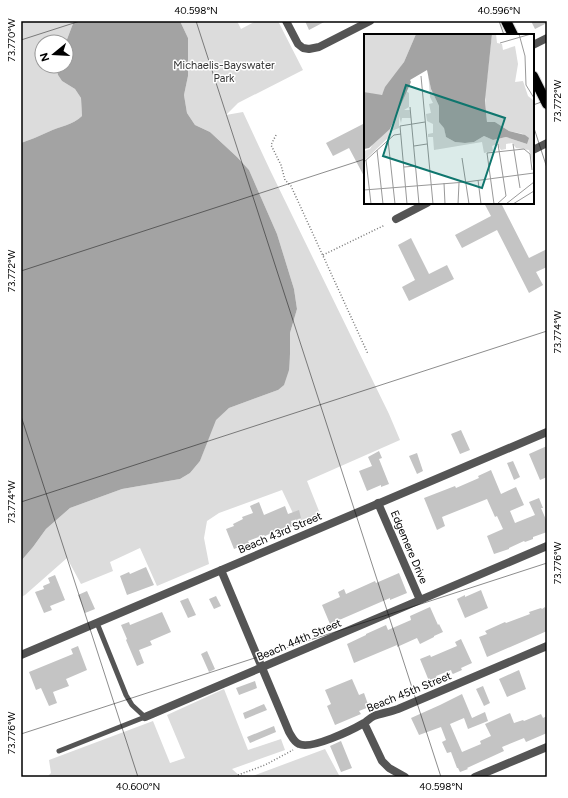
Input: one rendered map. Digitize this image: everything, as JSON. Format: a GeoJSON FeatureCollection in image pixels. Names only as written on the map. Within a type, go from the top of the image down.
{"type":"FeatureCollection","features":[{"type":"Feature","properties":{"kind":"main road"},"geometry":{"type":"LineString","coordinates":[[506,21],[512,34]]}},
{"type":"Feature","properties":{"kind":"main road"},"geometry":{"type":"LineString","coordinates":[[534,78],[547,104]]}},
{"type":"Feature","properties":{"kind":"street"},"geometry":{"type":"LineString","coordinates":[[286,21],[298,44],[309,49],[319,47],[370,21]]}},
{"type":"Feature","properties":{"kind":"street"},"geometry":{"type":"LineString","coordinates":[[534,44],[547,38]]}},
{"type":"Feature","properties":{"kind":"street"},"geometry":{"type":"LineString","coordinates":[[534,150],[547,143]]}},
{"type":"Feature","properties":{"kind":"street"},"geometry":{"type":"LineString","coordinates":[[396,219],[425,204]]}},
{"type":"Feature","properties":{"kind":"street","name":"Beach 43rd Street"},"geometry":{"type":"LineString","coordinates":[[21,655],[547,432]]}},
{"type":"Feature","properties":{"kind":"street","name":"Edgemere Drive"},"geometry":{"type":"LineString","coordinates":[[378,504],[420,600]]}},
{"type":"Feature","properties":{"kind":"street","name":"Beach 44th Street"},"geometry":{"type":"LineString","coordinates":[[145,717],[547,546]]}},
{"type":"Feature","properties":{"kind":"street"},"geometry":{"type":"LineString","coordinates":[[221,570],[289,732],[298,744]]}},
{"type":"Feature","properties":{"kind":"street","name":"Beach 45th Street"},"geometry":{"type":"LineString","coordinates":[[298,744],[317,744],[350,730],[375,716],[398,709],[547,646]]}},
{"type":"Feature","properties":{"kind":"street"},"geometry":{"type":"LineString","coordinates":[[364,723],[382,761],[405,777]]}},
{"type":"Feature","properties":{"kind":"street"},"geometry":{"type":"LineString","coordinates":[[476,777],[547,746]]}},
{"type":"Feature","properties":{"kind":"lane"},"geometry":{"type":"LineString","coordinates":[[97,623],[126,695],[132,705],[145,717]]}},
{"type":"Feature","properties":{"kind":"lane","name":"Beach 44th Street"},"geometry":{"type":"LineString","coordinates":[[59,751],[145,717]]}},
{"type":"Feature","properties":{"kind":"path"},"geometry":{"type":"LineString","coordinates":[[276,135],[271,145],[281,165],[285,180],[291,186],[368,354]]}},
{"type":"Feature","properties":{"kind":"path"},"geometry":{"type":"LineString","coordinates":[[323,255],[385,225]]}},
{"type":"Feature","properties":{"kind":"path"},"geometry":{"type":"LineString","coordinates":[[238,775],[265,765],[291,751],[298,744]]}},
{"type":"Feature","properties":{"kind":"green space"},"geometry":{"type":"Polygon","coordinates":[[[21,21],[74,21],[69,34],[34,34],[34,74],[58,74],[62,81],[75,89],[81,98],[82,116],[70,123],[21,143],[21,21]]]}},
{"type":"Feature","properties":{"kind":"green space","name":"Michaelis-Bayswater Park"},"geometry":{"type":"Polygon","coordinates":[[[180,21],[237,21],[241,29],[256,21],[278,21],[303,70],[238,103],[226,115],[243,112],[389,414],[400,440],[307,481],[321,516],[299,526],[282,490],[219,513],[207,521],[204,538],[209,564],[157,586],[140,548],[110,562],[113,571],[81,584],[67,558],[21,597],[21,561],[46,529],[70,508],[122,489],[180,479],[190,473],[200,461],[215,420],[229,408],[278,390],[290,354],[290,333],[297,309],[294,289],[277,234],[249,170],[210,132],[195,125],[187,113],[184,95],[188,76],[188,38],[180,21]]]}},
{"type":"Feature","properties":{"kind":"green space"},"geometry":{"type":"Polygon","coordinates":[[[224,689],[248,750],[281,739],[285,750],[232,769],[241,777],[47,777],[51,773],[49,760],[153,721],[170,763],[185,758],[167,715],[224,689]]]}},
{"type":"Feature","properties":{"kind":"green space"},"geometry":{"type":"Polygon","coordinates":[[[325,749],[340,777],[250,777],[325,749]]]}},
{"type":"Feature","properties":{"kind":"shaded area"},"geometry":{"type":"Polygon","coordinates":[[[74,21],[180,21],[188,38],[188,76],[184,95],[187,113],[195,125],[210,132],[249,170],[277,234],[294,289],[297,309],[290,333],[289,370],[284,385],[278,390],[229,408],[216,420],[200,461],[190,473],[180,479],[122,489],[70,508],[46,529],[21,561],[21,143],[70,123],[82,116],[81,98],[75,89],[62,81],[58,74],[74,74],[74,34],[69,34],[74,21]]]}},
{"type":"Feature","properties":{"kind":"building"},"geometry":{"type":"Polygon","coordinates":[[[305,21],[326,21],[309,30],[305,21]]]}},
{"type":"Feature","properties":{"kind":"building"},"geometry":{"type":"Polygon","coordinates":[[[531,21],[547,21],[547,23],[535,29],[531,21]]]}},
{"type":"Feature","properties":{"kind":"building"},"geometry":{"type":"Polygon","coordinates":[[[364,124],[364,176],[349,148],[333,156],[326,143],[364,124]]]}},
{"type":"Feature","properties":{"kind":"building"},"geometry":{"type":"Polygon","coordinates":[[[485,204],[502,204],[529,258],[547,249],[547,267],[536,272],[543,285],[529,293],[497,230],[462,248],[455,235],[491,216],[485,204]]]}},
{"type":"Feature","properties":{"kind":"building"},"geometry":{"type":"Polygon","coordinates":[[[411,238],[429,274],[447,265],[454,279],[409,301],[402,287],[415,280],[398,245],[411,238]]]}},
{"type":"Feature","properties":{"kind":"building"},"geometry":{"type":"Polygon","coordinates":[[[461,430],[470,450],[460,454],[451,434],[461,430]]]}},
{"type":"Feature","properties":{"kind":"building"},"geometry":{"type":"Polygon","coordinates":[[[547,446],[547,477],[540,480],[529,454],[547,446]]]}},
{"type":"Feature","properties":{"kind":"building"},"geometry":{"type":"Polygon","coordinates":[[[379,451],[382,458],[379,459],[389,484],[381,487],[381,485],[367,491],[359,471],[372,466],[368,457],[379,451]]]}},
{"type":"Feature","properties":{"kind":"building"},"geometry":{"type":"Polygon","coordinates":[[[417,453],[423,471],[417,474],[409,456],[417,453]]]}},
{"type":"Feature","properties":{"kind":"building"},"geometry":{"type":"Polygon","coordinates":[[[513,461],[520,477],[514,480],[507,463],[513,461]]]}},
{"type":"Feature","properties":{"kind":"building"},"geometry":{"type":"Polygon","coordinates":[[[491,470],[501,494],[516,487],[524,505],[510,511],[515,523],[535,515],[529,502],[539,498],[543,508],[541,508],[547,522],[547,532],[494,554],[487,536],[503,529],[497,516],[495,517],[487,499],[442,517],[445,526],[437,530],[424,498],[455,486],[456,488],[479,478],[478,476],[491,470]]]}},
{"type":"Feature","properties":{"kind":"building"},"geometry":{"type":"Polygon","coordinates":[[[259,502],[264,515],[285,506],[288,514],[299,510],[301,518],[291,521],[293,526],[277,533],[276,531],[248,541],[249,543],[234,549],[226,529],[234,526],[233,524],[243,519],[242,517],[253,513],[250,506],[259,502]]]}},
{"type":"Feature","properties":{"kind":"building"},"geometry":{"type":"Polygon","coordinates":[[[146,567],[154,585],[127,595],[120,576],[129,572],[130,574],[146,567]]]}},
{"type":"Feature","properties":{"kind":"building"},"geometry":{"type":"Polygon","coordinates":[[[399,573],[407,593],[390,600],[390,598],[330,624],[322,605],[340,597],[338,592],[344,589],[346,594],[375,581],[376,583],[399,573]]]}},
{"type":"Feature","properties":{"kind":"building"},"geometry":{"type":"Polygon","coordinates":[[[55,575],[65,600],[50,606],[52,610],[44,613],[35,592],[44,589],[43,586],[50,583],[48,578],[55,575]]]}},
{"type":"Feature","properties":{"kind":"building"},"geometry":{"type":"Polygon","coordinates":[[[481,590],[488,608],[465,618],[457,599],[481,590]]]}},
{"type":"Feature","properties":{"kind":"building"},"geometry":{"type":"Polygon","coordinates":[[[87,591],[95,609],[85,613],[78,595],[87,591]]]}},
{"type":"Feature","properties":{"kind":"building"},"geometry":{"type":"Polygon","coordinates":[[[216,596],[221,606],[214,609],[209,599],[216,596]]]}},
{"type":"Feature","properties":{"kind":"building"},"geometry":{"type":"Polygon","coordinates":[[[188,598],[196,615],[188,618],[180,601],[188,598]]]}},
{"type":"Feature","properties":{"kind":"building"},"geometry":{"type":"Polygon","coordinates":[[[430,607],[438,625],[439,624],[443,632],[420,644],[417,638],[354,663],[347,644],[386,625],[388,630],[411,620],[410,616],[430,607]]]}},
{"type":"Feature","properties":{"kind":"building"},"geometry":{"type":"Polygon","coordinates":[[[545,607],[547,611],[547,631],[487,657],[479,637],[487,634],[485,631],[505,622],[506,623],[530,614],[529,612],[545,607]]]}},
{"type":"Feature","properties":{"kind":"building"},"geometry":{"type":"Polygon","coordinates":[[[162,612],[171,632],[150,641],[152,645],[139,650],[144,663],[137,666],[121,625],[129,622],[130,625],[162,612]]]}},
{"type":"Feature","properties":{"kind":"building"},"geometry":{"type":"Polygon","coordinates":[[[461,639],[472,663],[453,674],[451,670],[436,676],[437,678],[429,681],[420,659],[430,655],[431,657],[457,646],[455,642],[461,639]]]}},
{"type":"Feature","properties":{"kind":"building"},"geometry":{"type":"Polygon","coordinates":[[[78,646],[87,670],[66,679],[69,686],[53,692],[57,703],[49,706],[41,688],[36,690],[29,672],[73,654],[71,649],[78,646]]]}},
{"type":"Feature","properties":{"kind":"building"},"geometry":{"type":"Polygon","coordinates":[[[207,651],[215,669],[209,672],[201,654],[207,651]]]}},
{"type":"Feature","properties":{"kind":"building"},"geometry":{"type":"Polygon","coordinates":[[[519,670],[526,689],[507,697],[499,679],[519,670]]]}},
{"type":"Feature","properties":{"kind":"building"},"geometry":{"type":"Polygon","coordinates":[[[352,679],[359,695],[364,693],[369,707],[359,711],[361,714],[335,725],[327,706],[331,704],[325,690],[352,679]]]}},
{"type":"Feature","properties":{"kind":"building"},"geometry":{"type":"Polygon","coordinates":[[[255,681],[257,688],[239,695],[236,688],[255,681]]]}},
{"type":"Feature","properties":{"kind":"building"},"geometry":{"type":"Polygon","coordinates":[[[483,686],[490,703],[484,706],[476,689],[483,686]]]}},
{"type":"Feature","properties":{"kind":"building"},"geometry":{"type":"Polygon","coordinates":[[[462,694],[472,718],[485,712],[488,721],[468,729],[464,718],[450,724],[462,752],[481,744],[480,741],[491,736],[485,724],[510,713],[514,723],[524,721],[541,714],[543,718],[547,716],[547,733],[526,742],[524,738],[502,747],[504,751],[460,772],[451,752],[447,753],[442,742],[446,740],[441,727],[419,735],[411,718],[462,694]]]}},
{"type":"Feature","properties":{"kind":"building"},"geometry":{"type":"Polygon","coordinates":[[[264,704],[267,710],[245,719],[243,713],[264,704]]]}},
{"type":"Feature","properties":{"kind":"building"},"geometry":{"type":"Polygon","coordinates":[[[274,726],[276,732],[250,743],[247,737],[274,726]]]}},
{"type":"Feature","properties":{"kind":"building"},"geometry":{"type":"Polygon","coordinates":[[[341,741],[352,768],[341,772],[330,746],[341,741]]]}}]}
